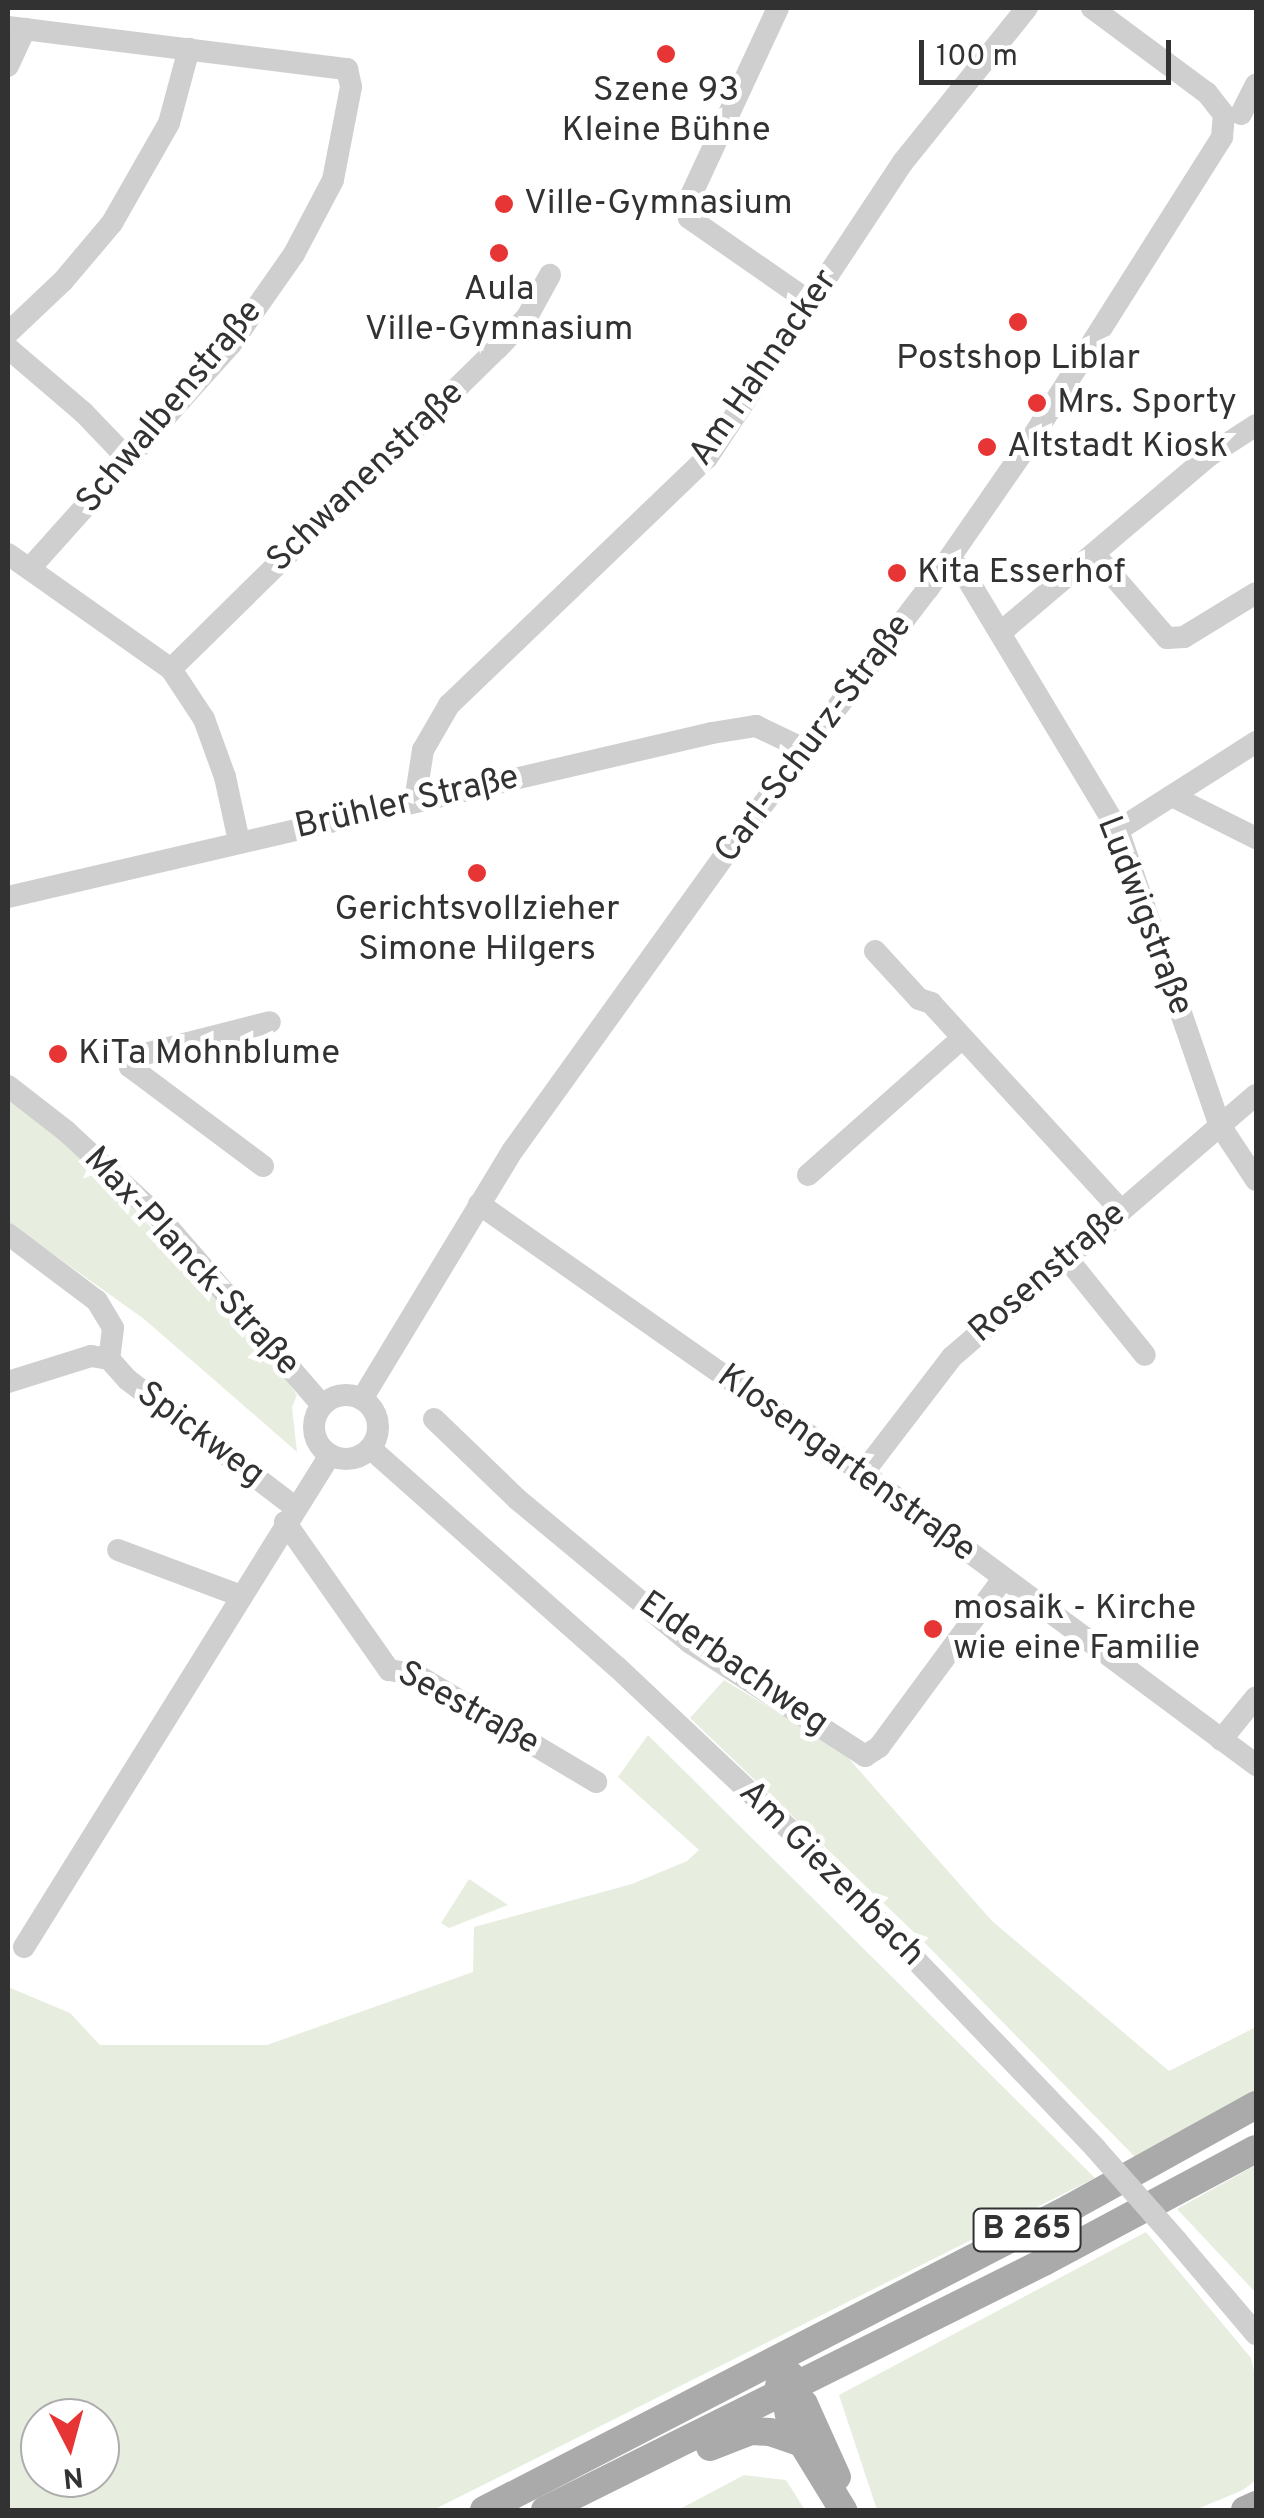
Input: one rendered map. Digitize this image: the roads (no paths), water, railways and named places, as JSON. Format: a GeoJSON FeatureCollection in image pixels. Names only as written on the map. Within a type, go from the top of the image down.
{"type":"FeatureCollection","features":[{"type":"Feature","properties":{"kind":"main road"},"geometry":{"type":"LineString","coordinates":[[787,2388],[791,2372],[801,2364],[1076,2225],[1225,2134],[1256,2105]]}},
{"type":"Feature","properties":{"kind":"main road","name":"B 265"},"geometry":{"type":"LineString","coordinates":[[484,2510],[1086,2200],[1256,2105]]}},
{"type":"Feature","properties":{"kind":"main road","name":"B 265"},"geometry":{"type":"LineString","coordinates":[[545,2510],[1092,2238],[1256,2149]]}},
{"type":"Feature","properties":{"kind":"main road","name":"B 265"},"geometry":{"type":"LineString","coordinates":[[809,2439],[825,2390],[855,2355]]}},
{"type":"Feature","properties":{"kind":"main road"},"geometry":{"type":"LineString","coordinates":[[620,2438],[672,2424],[761,2382],[787,2388],[804,2404],[809,2439],[846,2510]]}},
{"type":"Feature","properties":{"kind":"main road"},"geometry":{"type":"LineString","coordinates":[[583,2510],[740,2433],[770,2432],[809,2439]]}},
{"type":"Feature","properties":{"kind":"main road"},"geometry":{"type":"LineString","coordinates":[[1245,2510],[1256,2505]]}},
{"type":"Feature","properties":{"kind":"street"},"geometry":{"type":"LineString","coordinates":[[778,8],[686,206],[689,218],[810,302]]}},
{"type":"Feature","properties":{"kind":"street","name":"Am Hahnacker"},"geometry":{"type":"LineString","coordinates":[[415,801],[423,750],[449,706],[706,458],[903,162],[1027,8]]}},
{"type":"Feature","properties":{"kind":"street"},"geometry":{"type":"LineString","coordinates":[[1092,8],[1240,117]]}},
{"type":"Feature","properties":{"kind":"street"},"geometry":{"type":"LineString","coordinates":[[8,66],[16,28],[189,49],[168,122],[112,223],[63,281],[8,333]]}},
{"type":"Feature","properties":{"kind":"street","name":"Schwalbenstraße"},"geometry":{"type":"LineString","coordinates":[[29,569],[231,344],[323,204],[342,154],[350,87],[347,69],[189,49]]}},
{"type":"Feature","properties":{"kind":"street","name":"Carl-Schurz-Straße"},"geometry":{"type":"LineString","coordinates":[[362,1400],[524,1135],[804,749],[950,559],[1222,138],[1240,117],[1256,85]]}},
{"type":"Feature","properties":{"kind":"street","name":"Schwanenstraße"},"geometry":{"type":"LineString","coordinates":[[171,670],[527,318],[550,275]]}},
{"type":"Feature","properties":{"kind":"street"},"geometry":{"type":"LineString","coordinates":[[8,348],[82,412],[129,460]]}},
{"type":"Feature","properties":{"kind":"street"},"geometry":{"type":"LineString","coordinates":[[1000,633],[1210,455],[1256,424]]}},
{"type":"Feature","properties":{"kind":"street"},"geometry":{"type":"LineString","coordinates":[[8,554],[171,670],[204,720],[225,777],[239,841]]}},
{"type":"Feature","properties":{"kind":"street"},"geometry":{"type":"LineString","coordinates":[[1095,556],[1167,638],[1184,637],[1256,593]]}},
{"type":"Feature","properties":{"kind":"street","name":"Ludwigstraße"},"geometry":{"type":"LineString","coordinates":[[950,559],[965,575],[1118,830],[1219,1124],[1256,1180]]}},
{"type":"Feature","properties":{"kind":"street","name":"Brühler Straße"},"geometry":{"type":"LineString","coordinates":[[8,897],[239,841],[756,726],[804,749]]}},
{"type":"Feature","properties":{"kind":"street"},"geometry":{"type":"LineString","coordinates":[[1118,830],[1256,742]]}},
{"type":"Feature","properties":{"kind":"street"},"geometry":{"type":"LineString","coordinates":[[1172,796],[1256,838]]}},
{"type":"Feature","properties":{"kind":"street"},"geometry":{"type":"LineString","coordinates":[[876,952],[1121,1210]]}},
{"type":"Feature","properties":{"kind":"street"},"geometry":{"type":"LineString","coordinates":[[263,1166],[130,1067],[136,1056],[270,1022]]}},
{"type":"Feature","properties":{"kind":"street"},"geometry":{"type":"LineString","coordinates":[[808,1175],[961,1039]]}},
{"type":"Feature","properties":{"kind":"street","name":"Max-Planck-Straße"},"geometry":{"type":"LineString","coordinates":[[8,1086],[66,1130],[160,1218],[322,1405]]}},
{"type":"Feature","properties":{"kind":"street","name":"Rosenstraße"},"geometry":{"type":"LineString","coordinates":[[862,1474],[952,1357],[1065,1256],[1256,1096]]}},
{"type":"Feature","properties":{"kind":"street","name":"Klosengartenstraße"},"geometry":{"type":"LineString","coordinates":[[479,1204],[862,1474],[1256,1765]]}},
{"type":"Feature","properties":{"kind":"street","name":"Spickweg"},"geometry":{"type":"LineString","coordinates":[[8,1234],[97,1300],[113,1328],[109,1359]]}},
{"type":"Feature","properties":{"kind":"street"},"geometry":{"type":"LineString","coordinates":[[1065,1256],[1146,1355]]}},
{"type":"Feature","properties":{"kind":"street","name":"Spickweg"},"geometry":{"type":"LineString","coordinates":[[8,1382],[90,1356],[109,1359],[128,1380],[290,1514]]}},
{"type":"Feature","properties":{"kind":"street"},"geometry":{"type":"LineString","coordinates":[[341,1396],[362,1400],[377,1422],[370,1448],[354,1458],[330,1455],[315,1436],[316,1414],[322,1405],[341,1396]]}},
{"type":"Feature","properties":{"kind":"street","name":"Elderbachweg"},"geometry":{"type":"LineString","coordinates":[[434,1419],[518,1499],[690,1642],[866,1756],[890,1732],[1003,1578]]}},
{"type":"Feature","properties":{"kind":"street","name":"Am Giezenbach"},"geometry":{"type":"LineString","coordinates":[[370,1448],[616,1667],[803,1842],[1096,2149],[1256,2334]]}},
{"type":"Feature","properties":{"kind":"street"},"geometry":{"type":"LineString","coordinates":[[24,1947],[330,1455]]}},
{"type":"Feature","properties":{"kind":"street","name":"Seestraße"},"geometry":{"type":"LineString","coordinates":[[290,1514],[389,1670],[415,1674],[596,1782]]}},
{"type":"Feature","properties":{"kind":"street"},"geometry":{"type":"LineString","coordinates":[[118,1550],[241,1596]]}},
{"type":"Feature","properties":{"kind":"street"},"geometry":{"type":"LineString","coordinates":[[1220,1740],[1256,1697]]}},
{"type":"Feature","properties":{"kind":"place","name":"Szene 93 Kleine Bühne"},"geometry":{"type":"Point","coordinates":[666,54]}},
{"type":"Feature","properties":{"kind":"place","name":"Ville-Gymnasium"},"geometry":{"type":"Point","coordinates":[504,204]}},
{"type":"Feature","properties":{"kind":"place","name":"Aula Ville-Gymnasium"},"geometry":{"type":"Point","coordinates":[499,253]}},
{"type":"Feature","properties":{"kind":"place","name":"Postshop Liblar"},"geometry":{"type":"Point","coordinates":[1018,322]}},
{"type":"Feature","properties":{"kind":"place","name":"Mrs. Sporty"},"geometry":{"type":"Point","coordinates":[1037,403]}},
{"type":"Feature","properties":{"kind":"place","name":"Altstadt Kiosk"},"geometry":{"type":"Point","coordinates":[987,447]}},
{"type":"Feature","properties":{"kind":"place","name":"Kita Esserhof"},"geometry":{"type":"Point","coordinates":[897,573]}},
{"type":"Feature","properties":{"kind":"place","name":"Gerichtsvollzieher Simone Hilgers"},"geometry":{"type":"Point","coordinates":[477,873]}},
{"type":"Feature","properties":{"kind":"place","name":"KiTa Mohnblume"},"geometry":{"type":"Point","coordinates":[58,1054]}},
{"type":"Feature","properties":{"kind":"place","name":"mosaik - Kirche wie eine Familie"},"geometry":{"type":"Point","coordinates":[933,1629]}}]}
